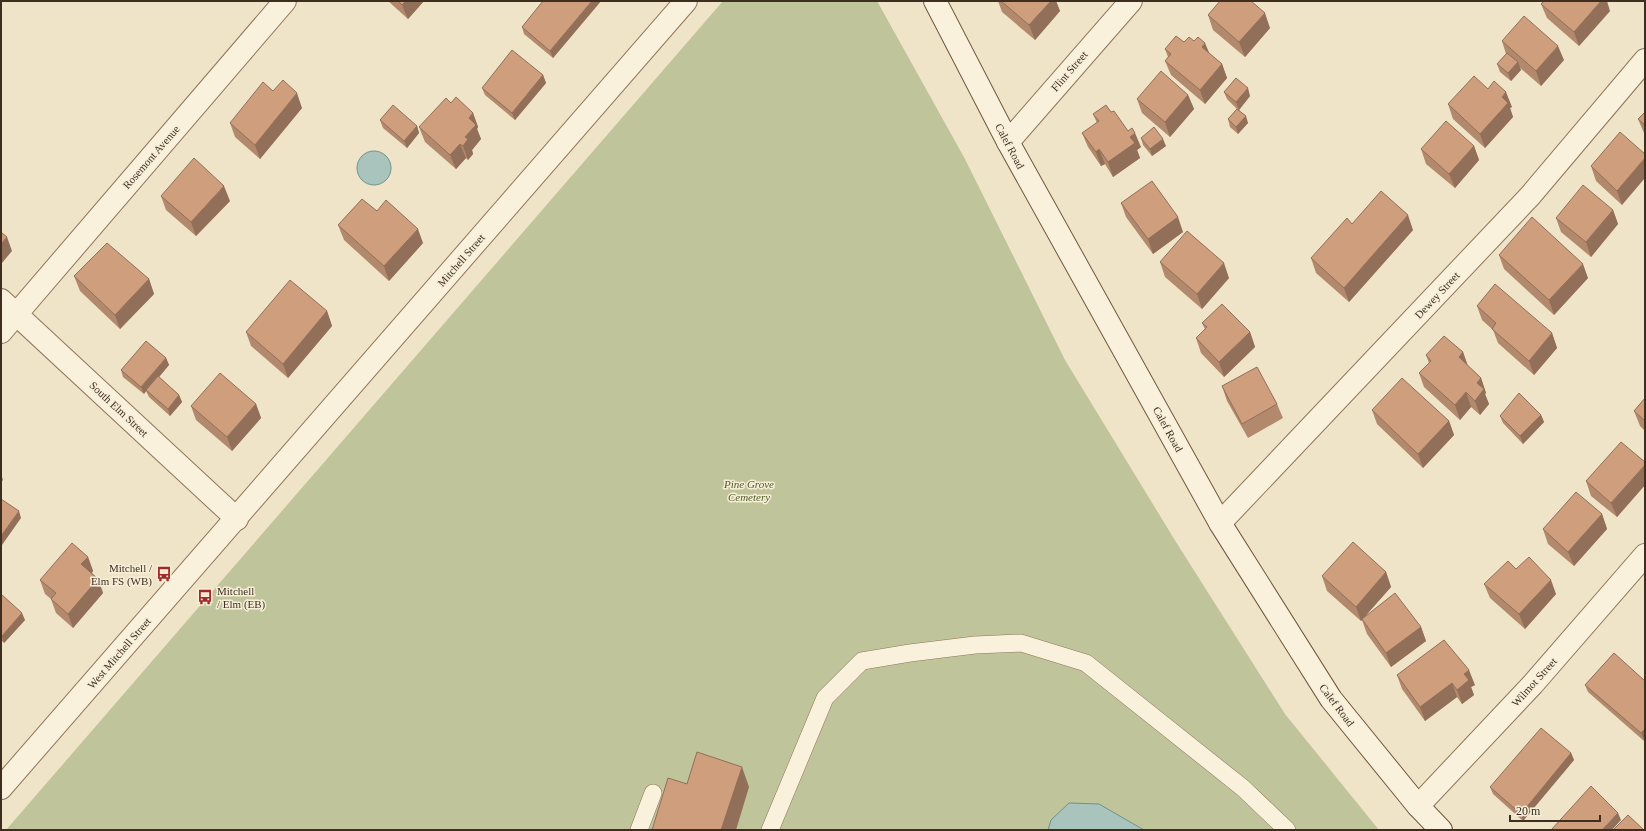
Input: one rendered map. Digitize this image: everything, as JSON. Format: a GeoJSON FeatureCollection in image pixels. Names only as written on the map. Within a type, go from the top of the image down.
{"type":"FeatureCollection","features":[{"type":"Feature","properties":{"kind":"street","name":"Rosemont Avenue"},"geometry":{"type":"LineString","coordinates":[[1,332],[9,307],[285,1]]}},
{"type":"Feature","properties":{"kind":"street","name":"Mitchell Street"},"geometry":{"type":"LineString","coordinates":[[237,519],[686,1]]}},
{"type":"Feature","properties":{"kind":"street","name":"Calef Road"},"geometry":{"type":"LineString","coordinates":[[935,1],[1008,142],[1220,523],[1331,699],[1418,806],[1441,830]]}},
{"type":"Feature","properties":{"kind":"street","name":"Flint Street"},"geometry":{"type":"LineString","coordinates":[[1008,142],[1130,1]]}},
{"type":"Feature","properties":{"kind":"street","name":"Dewey Street"},"geometry":{"type":"LineString","coordinates":[[1220,523],[1530,196],[1645,60]]}},
{"type":"Feature","properties":{"kind":"street","name":"South Elm Street"},"geometry":{"type":"LineString","coordinates":[[9,307],[237,519]]}},
{"type":"Feature","properties":{"kind":"street","name":"West Mitchell Street"},"geometry":{"type":"LineString","coordinates":[[1,788],[237,519]]}},
{"type":"Feature","properties":{"kind":"street","name":"Wilmot Street"},"geometry":{"type":"LineString","coordinates":[[1418,806],[1533,684],[1645,555]]}},
{"type":"Feature","properties":{"kind":"lane"},"geometry":{"type":"LineString","coordinates":[[770,830],[825,698],[862,661],[975,645],[1020,643],[1086,663],[1243,788],[1287,830]]}},
{"type":"Feature","properties":{"kind":"lane"},"geometry":{"type":"LineString","coordinates":[[639,830],[653,793]]}},
{"type":"Feature","properties":{"kind":"green space","name":"Pine Grove Cemetery"},"geometry":{"type":"Polygon","coordinates":[[[723,1],[877,1],[965,159],[1065,360],[1176,542],[1285,714],[1379,830],[6,830],[723,1]]]}},
{"type":"Feature","properties":{"kind":"water"},"geometry":{"type":"Polygon","coordinates":[[[377,151],[386,156],[390,161],[390,175],[386,180],[381,184],[371,185],[367,184],[358,175],[357,165],[358,161],[367,152],[377,151]]]}},
{"type":"Feature","properties":{"kind":"water"},"geometry":{"type":"Polygon","coordinates":[[[1069,803],[1099,804],[1144,830],[1048,830],[1051,820],[1069,803]]]}},
{"type":"Feature","properties":{"kind":"building"},"geometry":{"type":"Polygon","coordinates":[[[398,1],[406,1],[402,5],[398,1]]]}},
{"type":"Feature","properties":{"kind":"building"},"geometry":{"type":"Polygon","coordinates":[[[543,1],[592,1],[550,51],[522,27],[543,1]]]}},
{"type":"Feature","properties":{"kind":"building"},"geometry":{"type":"Polygon","coordinates":[[[1001,1],[1051,1],[1029,25],[1001,1]]]}},
{"type":"Feature","properties":{"kind":"building"},"geometry":{"type":"Polygon","coordinates":[[[1220,1],[1251,1],[1265,13],[1239,42],[1208,15],[1220,1]]]}},
{"type":"Feature","properties":{"kind":"building"},"geometry":{"type":"Polygon","coordinates":[[[1544,1],[1601,1],[1574,32],[1541,4],[1544,1]]]}},
{"type":"Feature","properties":{"kind":"building"},"geometry":{"type":"Polygon","coordinates":[[[1524,16],[1558,46],[1536,71],[1502,41],[1524,16]]]}},
{"type":"Feature","properties":{"kind":"building"},"geometry":{"type":"Polygon","coordinates":[[[1176,36],[1184,42],[1189,37],[1194,41],[1198,37],[1205,43],[1202,47],[1222,64],[1200,90],[1165,61],[1171,54],[1165,49],[1176,36]]]}},
{"type":"Feature","properties":{"kind":"building"},"geometry":{"type":"Polygon","coordinates":[[[512,50],[543,75],[512,113],[482,88],[512,50]]]}},
{"type":"Feature","properties":{"kind":"building"},"geometry":{"type":"Polygon","coordinates":[[[1507,53],[1518,62],[1508,73],[1497,64],[1507,53]]]}},
{"type":"Feature","properties":{"kind":"building"},"geometry":{"type":"Polygon","coordinates":[[[1161,71],[1188,95],[1165,122],[1137,99],[1161,71]]]}},
{"type":"Feature","properties":{"kind":"building"},"geometry":{"type":"Polygon","coordinates":[[[1474,76],[1488,89],[1494,81],[1506,92],[1502,97],[1508,103],[1480,134],[1448,104],[1474,76]]]}},
{"type":"Feature","properties":{"kind":"building"},"geometry":{"type":"Polygon","coordinates":[[[1236,78],[1248,88],[1236,102],[1224,92],[1236,78]]]}},
{"type":"Feature","properties":{"kind":"building"},"geometry":{"type":"Polygon","coordinates":[[[283,80],[297,93],[255,145],[230,123],[263,82],[273,91],[283,80]]]}},
{"type":"Feature","properties":{"kind":"building"},"geometry":{"type":"Polygon","coordinates":[[[456,97],[473,113],[469,118],[476,125],[465,137],[468,139],[463,146],[460,144],[450,155],[419,127],[446,98],[451,103],[456,97]]]}},
{"type":"Feature","properties":{"kind":"building"},"geometry":{"type":"Polygon","coordinates":[[[393,105],[417,126],[404,141],[380,120],[393,105]]]}},
{"type":"Feature","properties":{"kind":"building"},"geometry":{"type":"Polygon","coordinates":[[[1106,105],[1111,112],[1114,111],[1128,131],[1132,128],[1135,133],[1130,137],[1135,143],[1108,162],[1099,149],[1096,152],[1082,133],[1099,121],[1093,114],[1106,105]]]}},
{"type":"Feature","properties":{"kind":"building"},"geometry":{"type":"Polygon","coordinates":[[[1237,109],[1246,116],[1236,127],[1228,119],[1237,109]]]}},
{"type":"Feature","properties":{"kind":"building"},"geometry":{"type":"Polygon","coordinates":[[[1645,112],[1645,125],[1638,119],[1645,112]]]}},
{"type":"Feature","properties":{"kind":"building"},"geometry":{"type":"Polygon","coordinates":[[[1446,121],[1474,146],[1449,174],[1421,149],[1446,121]]]}},
{"type":"Feature","properties":{"kind":"building"},"geometry":{"type":"Polygon","coordinates":[[[1154,127],[1163,139],[1150,149],[1141,138],[1154,127]]]}},
{"type":"Feature","properties":{"kind":"building"},"geometry":{"type":"Polygon","coordinates":[[[1620,132],[1645,154],[1645,158],[1617,191],[1591,166],[1620,132]]]}},
{"type":"Feature","properties":{"kind":"building"},"geometry":{"type":"Polygon","coordinates":[[[194,158],[224,186],[191,222],[161,196],[194,158]]]}},
{"type":"Feature","properties":{"kind":"building"},"geometry":{"type":"Polygon","coordinates":[[[1152,181],[1178,217],[1148,239],[1121,203],[1152,181]]]}},
{"type":"Feature","properties":{"kind":"building"},"geometry":{"type":"Polygon","coordinates":[[[1583,185],[1613,210],[1586,242],[1556,218],[1583,185]]]}},
{"type":"Feature","properties":{"kind":"building"},"geometry":{"type":"Polygon","coordinates":[[[1381,191],[1408,215],[1344,288],[1311,258],[1347,218],[1352,224],[1381,191]]]}},
{"type":"Feature","properties":{"kind":"building"},"geometry":{"type":"Polygon","coordinates":[[[362,199],[377,211],[386,200],[418,229],[384,266],[338,225],[362,199]]]}},
{"type":"Feature","properties":{"kind":"building"},"geometry":{"type":"Polygon","coordinates":[[[1532,217],[1583,264],[1549,300],[1499,255],[1532,217]]]}},
{"type":"Feature","properties":{"kind":"building"},"geometry":{"type":"Polygon","coordinates":[[[1187,231],[1224,263],[1197,294],[1160,262],[1187,231]]]}},
{"type":"Feature","properties":{"kind":"building"},"geometry":{"type":"Polygon","coordinates":[[[1,232],[7,237],[1,244],[1,232]]]}},
{"type":"Feature","properties":{"kind":"building"},"geometry":{"type":"Polygon","coordinates":[[[107,243],[149,279],[115,315],[74,276],[107,243]]]}},
{"type":"Feature","properties":{"kind":"building"},"geometry":{"type":"Polygon","coordinates":[[[290,280],[327,311],[283,364],[246,332],[290,280]]]}},
{"type":"Feature","properties":{"kind":"building"},"geometry":{"type":"Polygon","coordinates":[[[1495,284],[1552,333],[1529,361],[1492,329],[1496,323],[1477,306],[1495,284]]]}},
{"type":"Feature","properties":{"kind":"building"},"geometry":{"type":"Polygon","coordinates":[[[1222,304],[1250,332],[1219,362],[1196,338],[1207,327],[1202,323],[1222,304]]]}},
{"type":"Feature","properties":{"kind":"building"},"geometry":{"type":"Polygon","coordinates":[[[1444,336],[1463,352],[1459,357],[1481,378],[1477,383],[1484,389],[1475,401],[1466,392],[1455,405],[1419,373],[1431,361],[1426,355],[1444,336]]]}},
{"type":"Feature","properties":{"kind":"building"},"geometry":{"type":"Polygon","coordinates":[[[146,341],[166,358],[141,387],[121,370],[146,341]]]}},
{"type":"Feature","properties":{"kind":"building"},"geometry":{"type":"Polygon","coordinates":[[[1257,367],[1277,404],[1242,424],[1222,386],[1257,367]]]}},
{"type":"Feature","properties":{"kind":"building"},"geometry":{"type":"Polygon","coordinates":[[[220,373],[256,404],[227,437],[191,406],[220,373]]]}},
{"type":"Feature","properties":{"kind":"building"},"geometry":{"type":"Polygon","coordinates":[[[158,376],[179,395],[168,409],[146,390],[158,376]]]}},
{"type":"Feature","properties":{"kind":"building"},"geometry":{"type":"Polygon","coordinates":[[[1402,378],[1449,421],[1418,454],[1372,410],[1402,378]]]}},
{"type":"Feature","properties":{"kind":"building"},"geometry":{"type":"Polygon","coordinates":[[[1519,393],[1541,415],[1520,436],[1500,416],[1519,393]]]}},
{"type":"Feature","properties":{"kind":"building"},"geometry":{"type":"Polygon","coordinates":[[[1645,398],[1645,421],[1634,411],[1645,398]]]}},
{"type":"Feature","properties":{"kind":"building"},"geometry":{"type":"Polygon","coordinates":[[[1621,442],[1645,462],[1645,465],[1611,503],[1586,481],[1621,442]]]}},
{"type":"Feature","properties":{"kind":"building"},"geometry":{"type":"Polygon","coordinates":[[[1576,492],[1602,514],[1568,552],[1543,529],[1576,492]]]}},
{"type":"Feature","properties":{"kind":"building"},"geometry":{"type":"Polygon","coordinates":[[[1,499],[19,511],[1,536],[1,499]]]}},
{"type":"Feature","properties":{"kind":"building"},"geometry":{"type":"Polygon","coordinates":[[[1353,542],[1386,572],[1356,607],[1322,576],[1353,542]]]}},
{"type":"Feature","properties":{"kind":"building"},"geometry":{"type":"Polygon","coordinates":[[[72,543],[88,557],[81,564],[98,579],[68,614],[51,599],[56,593],[40,580],[72,543]]]}},
{"type":"Feature","properties":{"kind":"building"},"geometry":{"type":"Polygon","coordinates":[[[1529,557],[1551,580],[1519,614],[1484,584],[1508,561],[1516,569],[1529,557]]]}},
{"type":"Feature","properties":{"kind":"building"},"geometry":{"type":"Polygon","coordinates":[[[1395,593],[1421,627],[1386,653],[1362,619],[1395,593]]]}},
{"type":"Feature","properties":{"kind":"building"},"geometry":{"type":"Polygon","coordinates":[[[1,594],[22,613],[2,636],[1,635],[1,594]]]}},
{"type":"Feature","properties":{"kind":"building"},"geometry":{"type":"Polygon","coordinates":[[[1444,640],[1469,670],[1464,674],[1469,680],[1457,690],[1452,683],[1420,707],[1397,675],[1444,640]]]}},
{"type":"Feature","properties":{"kind":"building"},"geometry":{"type":"Polygon","coordinates":[[[1614,653],[1645,681],[1645,729],[1641,733],[1585,685],[1614,653]]]}},
{"type":"Feature","properties":{"kind":"building"},"geometry":{"type":"Polygon","coordinates":[[[1541,728],[1571,753],[1521,814],[1490,787],[1541,728]]]}},
{"type":"Feature","properties":{"kind":"building"},"geometry":{"type":"Polygon","coordinates":[[[697,752],[742,767],[721,830],[652,830],[668,778],[687,784],[697,752]]]}},
{"type":"Feature","properties":{"kind":"building"},"geometry":{"type":"Polygon","coordinates":[[[1591,786],[1618,813],[1602,830],[1551,830],[1591,786]]]}},
{"type":"Feature","properties":{"kind":"building"},"geometry":{"type":"Polygon","coordinates":[[[1628,815],[1644,830],[1613,830],[1628,815]]]}},
{"type":"Feature","properties":{"kind":"place","name":"Mitchell / Elm FS (WB)"},"geometry":{"type":"Point","coordinates":[164,574]}},
{"type":"Feature","properties":{"kind":"place","name":"Mitchell / Elm (EB)"},"geometry":{"type":"Point","coordinates":[205,597]}}]}
